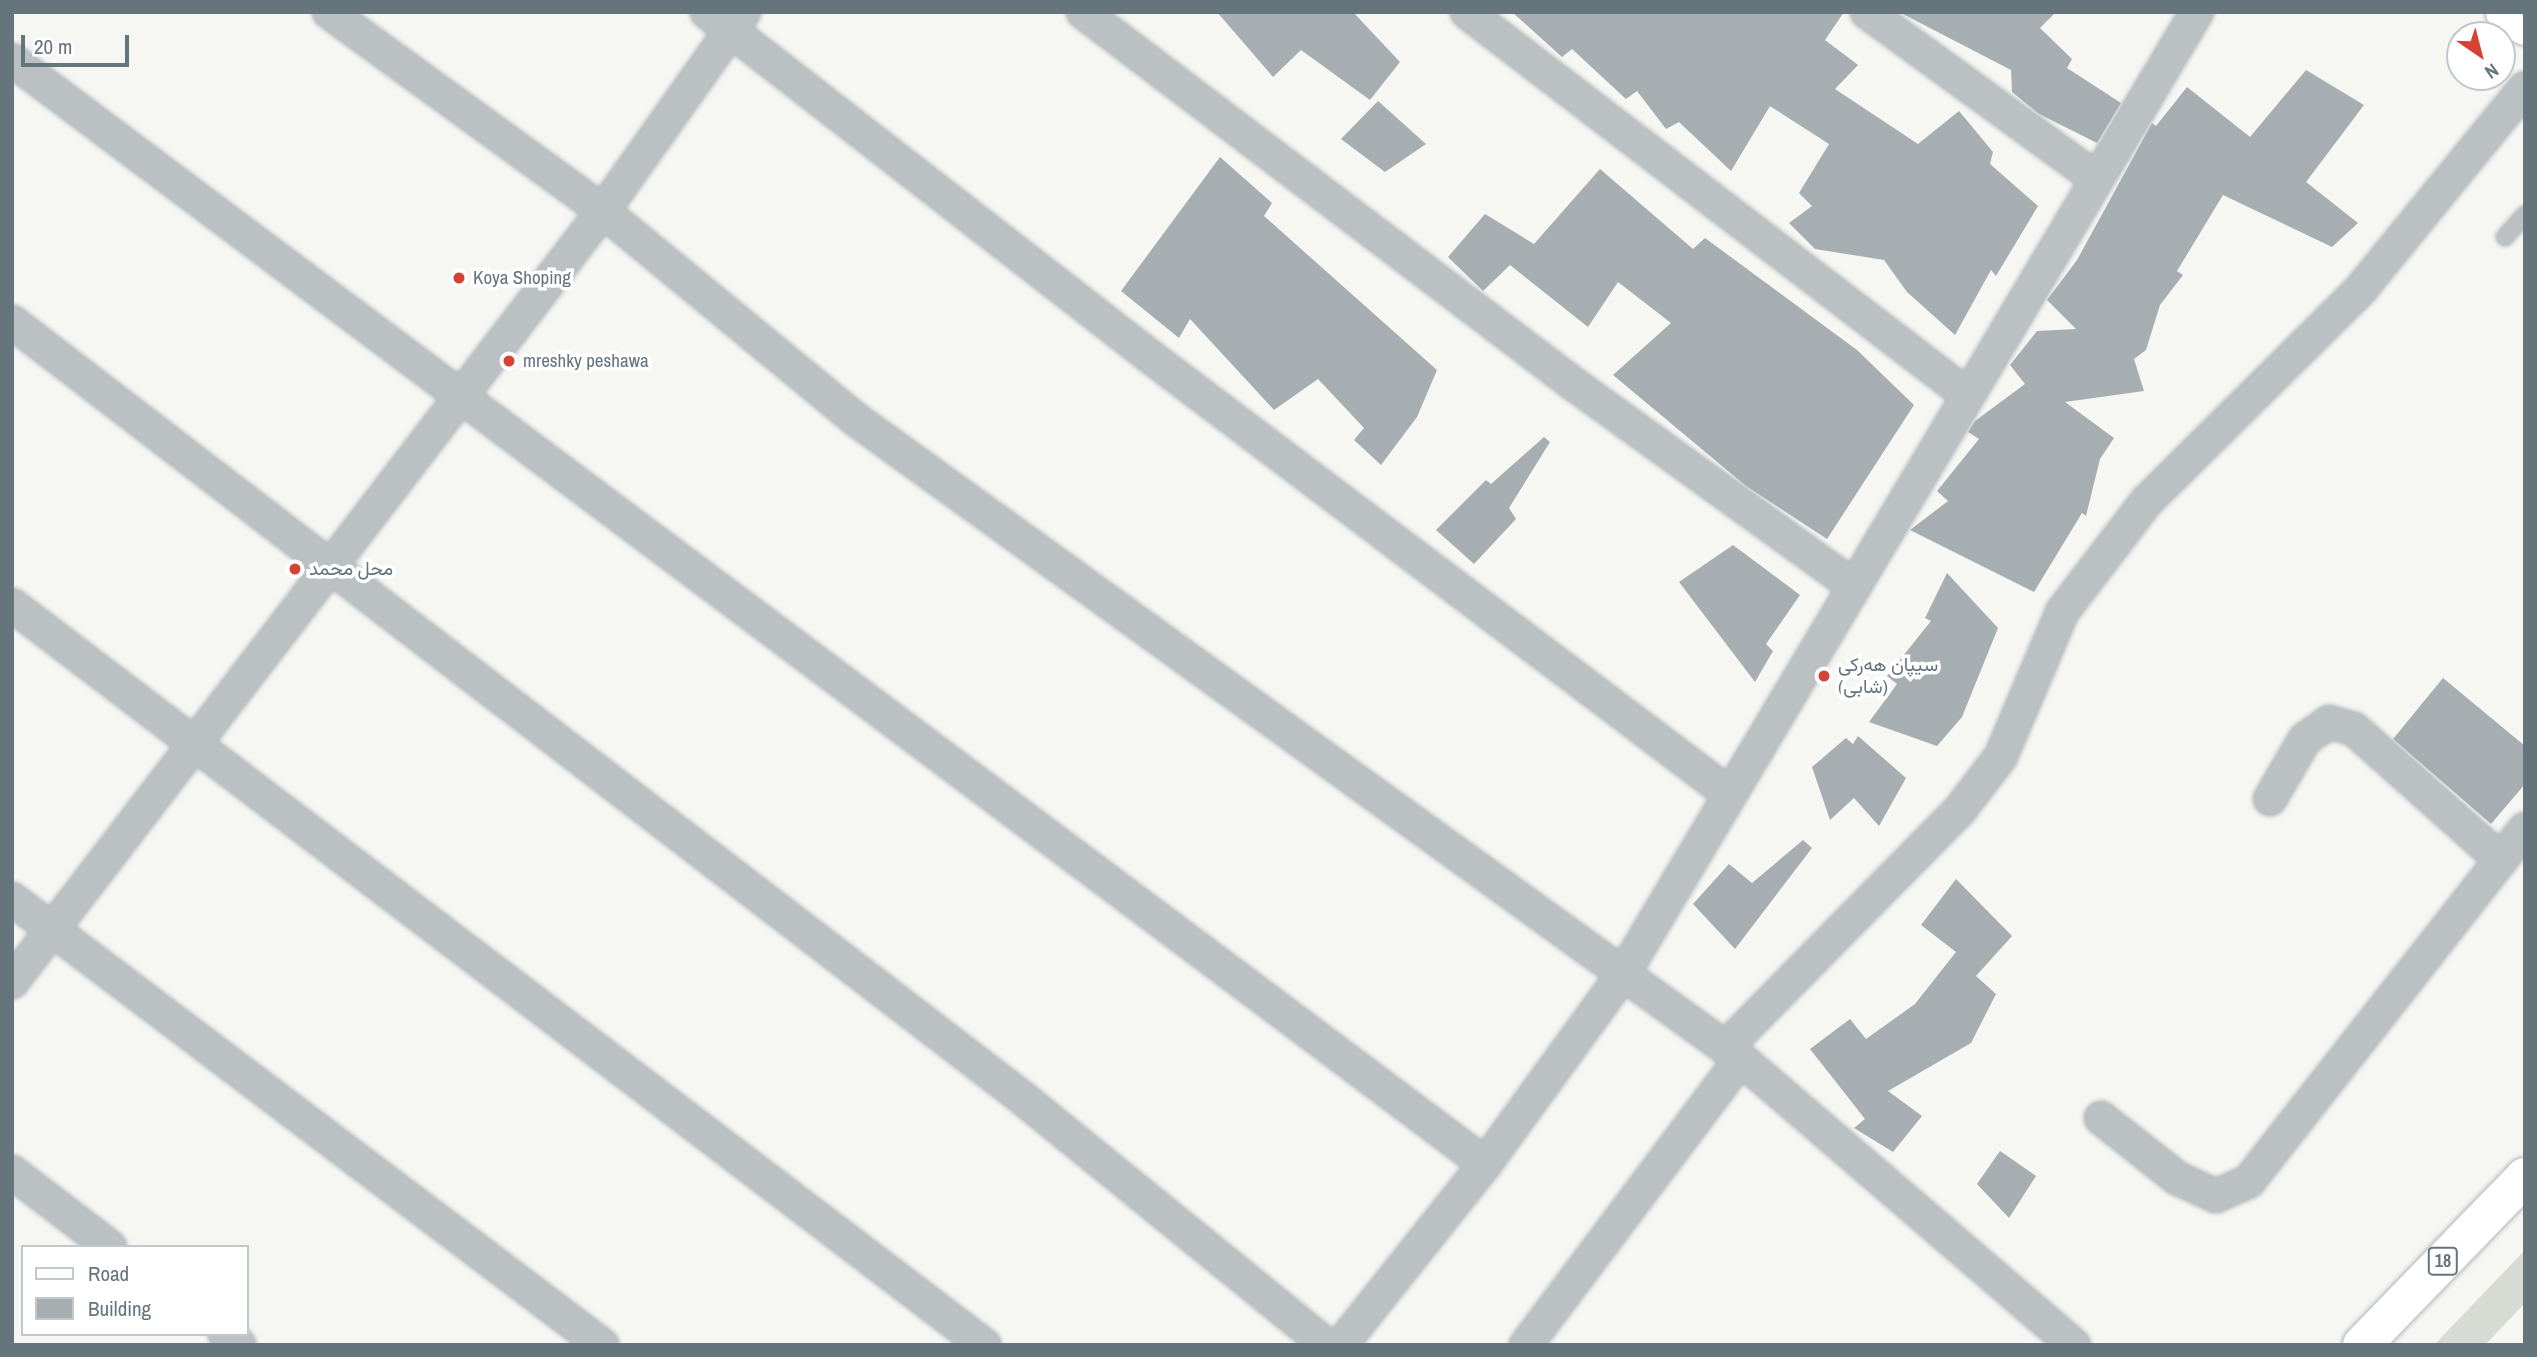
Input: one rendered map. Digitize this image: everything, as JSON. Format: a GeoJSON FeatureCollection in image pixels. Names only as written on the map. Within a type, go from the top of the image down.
{"type":"FeatureCollection","features":[{"type":"Feature","properties":{"kind":"main road"},"geometry":{"type":"LineString","coordinates":[[2505,12],[2525,26]]}},
{"type":"Feature","properties":{"kind":"main road","name":"18"},"geometry":{"type":"LineString","coordinates":[[2362,1345],[2525,1177]]}},
{"type":"Feature","properties":{"kind":"street"},"geometry":{"type":"LineString","coordinates":[[329,12],[604,211],[858,421],[1625,971],[1733,1053],[2074,1345]]}},
{"type":"Feature","properties":{"kind":"street"},"geometry":{"type":"LineString","coordinates":[[1083,12],[1575,386],[1852,585]]}},
{"type":"Feature","properties":{"kind":"street"},"geometry":{"type":"LineString","coordinates":[[1467,12],[1966,394]]}},
{"type":"Feature","properties":{"kind":"street"},"geometry":{"type":"LineString","coordinates":[[1867,12],[2097,179]]}},
{"type":"Feature","properties":{"kind":"street"},"geometry":{"type":"LineString","coordinates":[[1341,1345],[1485,1164],[1625,971],[1852,585],[2197,12]]}},
{"type":"Feature","properties":{"kind":"street"},"geometry":{"type":"LineString","coordinates":[[12,982],[604,211],[728,18],[1728,793]]}},
{"type":"Feature","properties":{"kind":"street"},"geometry":{"type":"LineString","coordinates":[[12,60],[1485,1164]]}},
{"type":"Feature","properties":{"kind":"street"},"geometry":{"type":"LineString","coordinates":[[1526,1345],[1733,1053],[1959,810],[2001,757],[2062,612],[2147,501],[2361,289],[2525,88]]}},
{"type":"Feature","properties":{"kind":"street"},"geometry":{"type":"LineString","coordinates":[[12,322],[1025,1100],[1327,1345]]}},
{"type":"Feature","properties":{"kind":"street"},"geometry":{"type":"LineString","coordinates":[[12,605],[984,1345]]}},
{"type":"Feature","properties":{"kind":"street"},"geometry":{"type":"LineString","coordinates":[[2270,799],[2305,739],[2329,722],[2354,729],[2501,860]]}},
{"type":"Feature","properties":{"kind":"street"},"geometry":{"type":"LineString","coordinates":[[2101,1118],[2177,1178],[2216,1196],[2249,1181],[2525,829]]}},
{"type":"Feature","properties":{"kind":"street"},"geometry":{"type":"LineString","coordinates":[[12,899],[602,1345]]}},
{"type":"Feature","properties":{"kind":"street"},"geometry":{"type":"LineString","coordinates":[[12,1172],[107,1245]]}},
{"type":"Feature","properties":{"kind":"lane"},"geometry":{"type":"LineString","coordinates":[[2505,237],[2525,215]]}},
{"type":"Feature","properties":{"kind":"shaded area"},"geometry":{"type":"Polygon","coordinates":[[[2525,1250],[2525,1303],[2485,1345],[2434,1345],[2525,1250]]]}},
{"type":"Feature","properties":{"kind":"building"},"geometry":{"type":"Polygon","coordinates":[[[1217,12],[1353,12],[1400,62],[1370,100],[1301,50],[1273,77],[1217,12]]]}},
{"type":"Feature","properties":{"kind":"building"},"geometry":{"type":"Polygon","coordinates":[[[1512,12],[1844,12],[1825,40],[1858,65],[1835,89],[1918,144],[1959,111],[1993,152],[1990,164],[2038,206],[1996,276],[1991,270],[1955,335],[1907,292],[1884,260],[1815,249],[1789,223],[1812,206],[1799,193],[1829,144],[1770,106],[1731,171],[1679,122],[1666,129],[1637,91],[1626,99],[1572,49],[1562,57],[1512,12]]]}},
{"type":"Feature","properties":{"kind":"building"},"geometry":{"type":"Polygon","coordinates":[[[1899,12],[2056,12],[2040,28],[2072,59],[2067,68],[2121,103],[2097,143],[2039,114],[2012,92],[2011,70],[1899,12]]]}},
{"type":"Feature","properties":{"kind":"building"},"geometry":{"type":"Polygon","coordinates":[[[2306,70],[2364,105],[2306,182],[2358,223],[2332,247],[2223,195],[2177,271],[2183,275],[2160,305],[2146,350],[2134,359],[2144,391],[2065,402],[2114,438],[2100,459],[2086,516],[2082,513],[2034,592],[1910,530],[1948,501],[1937,491],[1979,439],[1968,432],[1975,421],[2025,384],[2010,365],[2037,331],[2076,329],[2047,300],[2077,260],[2152,123],[2156,126],[2187,87],[2250,137],[2306,70]]]}},
{"type":"Feature","properties":{"kind":"building"},"geometry":{"type":"Polygon","coordinates":[[[1378,101],[1426,144],[1385,172],[1341,139],[1378,101]]]}},
{"type":"Feature","properties":{"kind":"building"},"geometry":{"type":"Polygon","coordinates":[[[1220,157],[1272,203],[1264,216],[1437,370],[1417,417],[1381,465],[1354,440],[1364,428],[1318,379],[1274,410],[1190,319],[1179,338],[1121,291],[1220,157]]]}},
{"type":"Feature","properties":{"kind":"building"},"geometry":{"type":"Polygon","coordinates":[[[1600,169],[1693,249],[1705,238],[1857,350],[1914,405],[1827,539],[1746,486],[1613,375],[1671,323],[1618,282],[1588,327],[1510,265],[1483,291],[1448,257],[1485,214],[1534,244],[1600,169]]]}},
{"type":"Feature","properties":{"kind":"building"},"geometry":{"type":"Polygon","coordinates":[[[1544,437],[1550,442],[1509,508],[1516,519],[1474,564],[1436,530],[1486,480],[1491,484],[1544,437]]]}},
{"type":"Feature","properties":{"kind":"building"},"geometry":{"type":"Polygon","coordinates":[[[1733,545],[1800,595],[1766,644],[1773,651],[1755,682],[1679,582],[1733,545]]]}},
{"type":"Feature","properties":{"kind":"building"},"geometry":{"type":"Polygon","coordinates":[[[1947,573],[1998,628],[1962,717],[1937,746],[1869,722],[1897,684],[1887,676],[1931,621],[1925,618],[1947,573]]]}},
{"type":"Feature","properties":{"kind":"building"},"geometry":{"type":"Polygon","coordinates":[[[2443,678],[2525,746],[2525,784],[2491,824],[2393,739],[2443,678]]]}},
{"type":"Feature","properties":{"kind":"building"},"geometry":{"type":"Polygon","coordinates":[[[1858,736],[1906,778],[1879,826],[1854,798],[1830,820],[1812,767],[1846,738],[1853,744],[1858,736]]]}},
{"type":"Feature","properties":{"kind":"building"},"geometry":{"type":"Polygon","coordinates":[[[1803,840],[1812,848],[1735,949],[1693,904],[1729,864],[1752,883],[1803,840]]]}},
{"type":"Feature","properties":{"kind":"building"},"geometry":{"type":"Polygon","coordinates":[[[1956,879],[2012,936],[1976,976],[1996,994],[1971,1043],[1888,1091],[1922,1116],[1893,1152],[1854,1128],[1865,1119],[1810,1049],[1850,1019],[1866,1039],[1915,1004],[1956,952],[1921,925],[1956,879]]]}},
{"type":"Feature","properties":{"kind":"building"},"geometry":{"type":"Polygon","coordinates":[[[2000,1151],[2036,1176],[2009,1218],[1977,1184],[2000,1151]]]}},
{"type":"Feature","properties":{"kind":"place","name":"Koya Shoping"},"geometry":{"type":"Point","coordinates":[459,278]}},
{"type":"Feature","properties":{"kind":"place","name":"mreshky peshawa"},"geometry":{"type":"Point","coordinates":[509,361]}},
{"type":"Feature","properties":{"kind":"place","name":"محل محمد"},"geometry":{"type":"Point","coordinates":[295,569]}},
{"type":"Feature","properties":{"kind":"place","name":"سیپان هەرکی (شابی)"},"geometry":{"type":"Point","coordinates":[1824,676]}}]}
